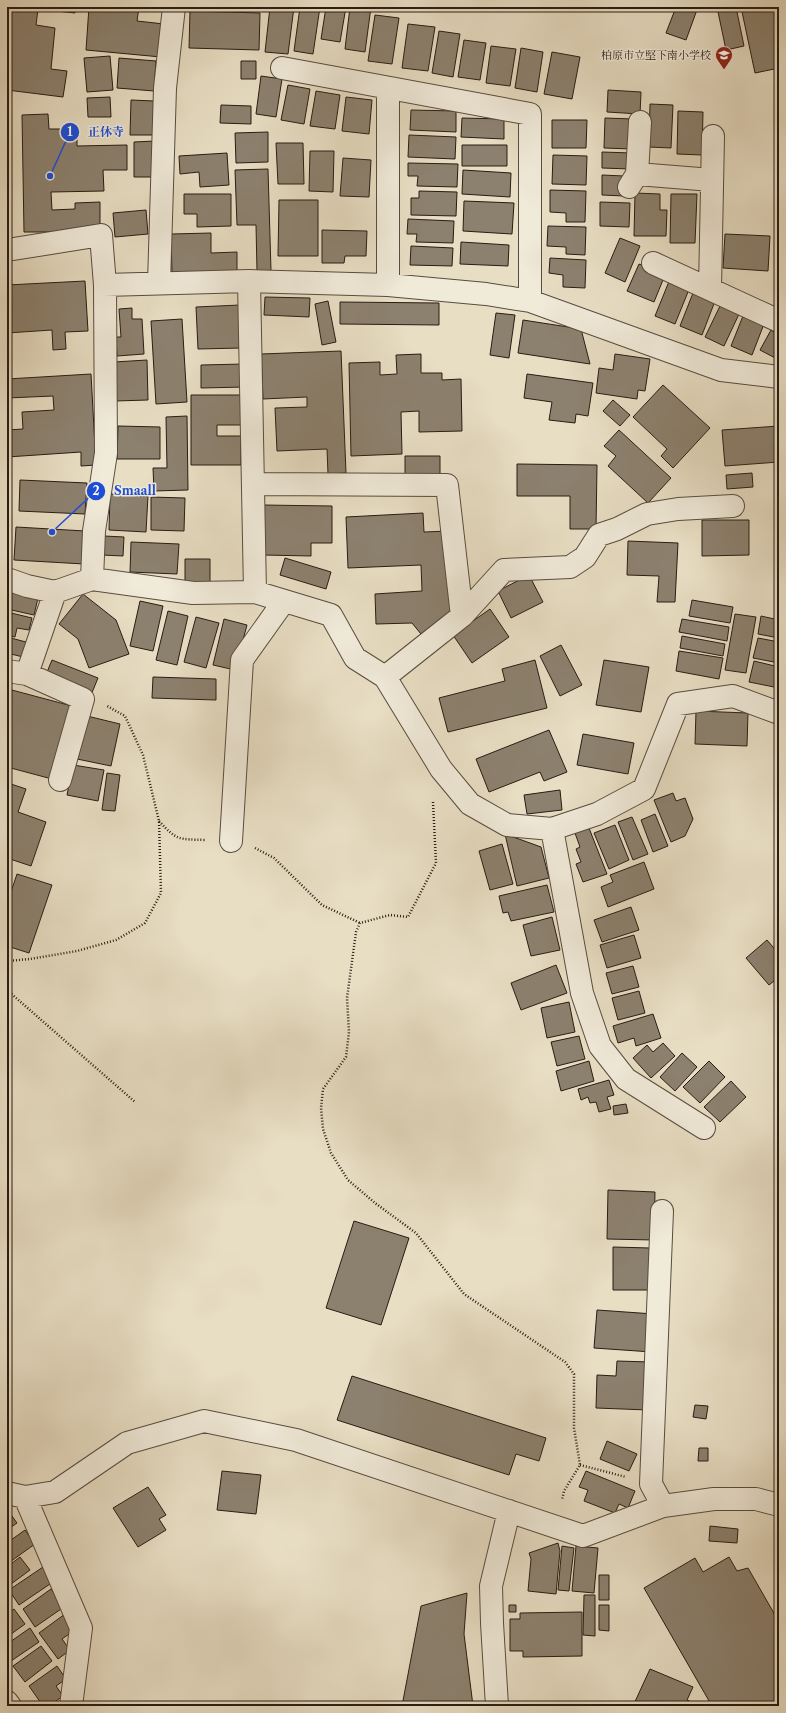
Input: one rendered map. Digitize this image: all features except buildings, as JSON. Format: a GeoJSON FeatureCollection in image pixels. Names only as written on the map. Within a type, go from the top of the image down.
{"type":"FeatureCollection","features":[{"type":"Feature","properties":{"kind":"street"},"geometry":{"type":"LineString","coordinates":[[159,283],[165,88],[174,7]]}},
{"type":"Feature","properties":{"kind":"street"},"geometry":{"type":"LineString","coordinates":[[282,68],[530,114],[530,301]]}},
{"type":"Feature","properties":{"kind":"street"},"geometry":{"type":"LineString","coordinates":[[388,88],[388,285]]}},
{"type":"Feature","properties":{"kind":"street"},"geometry":{"type":"LineString","coordinates":[[640,122],[633,180],[712,180]]}},
{"type":"Feature","properties":{"kind":"street"},"geometry":{"type":"LineString","coordinates":[[710,289],[713,136]]}},
{"type":"Feature","properties":{"kind":"street"},"geometry":{"type":"LineString","coordinates":[[7,250],[101,235],[105,285],[106,453],[94,531],[92,579]]}},
{"type":"Feature","properties":{"kind":"street"},"geometry":{"type":"LineString","coordinates":[[653,263],[779,321]]}},
{"type":"Feature","properties":{"kind":"street"},"geometry":{"type":"LineString","coordinates":[[249,281],[256,592]]}},
{"type":"Feature","properties":{"kind":"street"},"geometry":{"type":"LineString","coordinates":[[105,285],[249,281],[388,285],[486,294],[530,301],[721,370],[779,377]]}},
{"type":"Feature","properties":{"kind":"street"},"geometry":{"type":"LineString","coordinates":[[254,484],[447,485],[462,616]]}},
{"type":"Feature","properties":{"kind":"street"},"geometry":{"type":"LineString","coordinates":[[385,677],[462,616],[504,570],[570,567],[585,557],[599,535],[617,529],[647,514],[678,509],[733,506]]}},
{"type":"Feature","properties":{"kind":"street"},"geometry":{"type":"LineString","coordinates":[[7,579],[27,586],[55,592],[92,579],[193,593],[256,592],[331,615],[355,658],[385,677],[441,769],[470,804],[507,825],[552,829],[597,814],[644,790],[678,704],[733,696],[779,714]]}},
{"type":"Feature","properties":{"kind":"street"},"geometry":{"type":"LineString","coordinates":[[55,592],[17,672],[83,699],[60,780]]}},
{"type":"Feature","properties":{"kind":"street"},"geometry":{"type":"LineString","coordinates":[[231,841],[242,660],[284,601]]}},
{"type":"Feature","properties":{"kind":"street"},"geometry":{"type":"LineString","coordinates":[[552,829],[582,993],[600,1046],[626,1079],[704,1128]]}},
{"type":"Feature","properties":{"kind":"street"},"geometry":{"type":"LineString","coordinates":[[662,1211],[651,1484],[663,1506]]}},
{"type":"Feature","properties":{"kind":"street"},"geometry":{"type":"LineString","coordinates":[[71,1706],[81,1628],[16,1495],[55,1492],[127,1443],[204,1421],[296,1440],[583,1536],[663,1506],[714,1499],[756,1499],[779,1505]]}},
{"type":"Feature","properties":{"kind":"street"},"geometry":{"type":"LineString","coordinates":[[498,1706],[491,1586],[509,1511]]}},
{"type":"Feature","properties":{"kind":"street"},"geometry":{"type":"LineString","coordinates":[[7,1702],[10,1706]]}},
{"type":"Feature","properties":{"kind":"path"},"geometry":{"type":"LineString","coordinates":[[7,961],[30,959],[77,951],[116,940],[145,923],[161,893],[159,821],[142,754],[125,716],[106,705],[83,699]]}},
{"type":"Feature","properties":{"kind":"path"},"geometry":{"type":"LineString","coordinates":[[159,821],[172,836],[181,839],[231,841],[251,846],[274,858],[322,905],[360,923],[390,915],[408,917],[436,863],[432,798],[441,769]]}},
{"type":"Feature","properties":{"kind":"path"},"geometry":{"type":"LineString","coordinates":[[360,923],[356,932],[347,998],[349,1032],[346,1057],[323,1089],[320,1108],[322,1129],[331,1154],[348,1180],[375,1203],[416,1233],[464,1294],[566,1362],[574,1374],[574,1428],[580,1464],[564,1491],[554,1526]]}},
{"type":"Feature","properties":{"kind":"path"},"geometry":{"type":"LineString","coordinates":[[7,990],[135,1102]]}},
{"type":"Feature","properties":{"kind":"path"},"geometry":{"type":"LineString","coordinates":[[580,1464],[651,1484]]}},
{"type":"Feature","properties":{"kind":"place","name":"柏原市立堅下南小学校"},"geometry":{"type":"Point","coordinates":[724,70]}},
{"type":"Feature","properties":{"kind":"place","name":"正休寺"},"geometry":{"type":"Point","coordinates":[50,176]}},
{"type":"Feature","properties":{"kind":"place","name":"Smaall"},"geometry":{"type":"Point","coordinates":[52,532]}}]}
